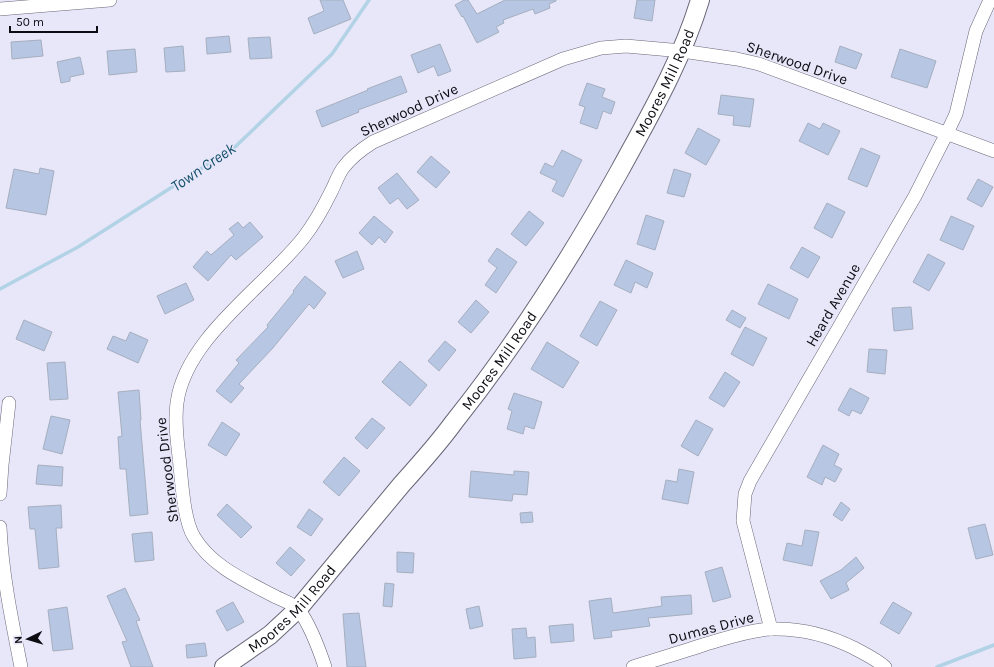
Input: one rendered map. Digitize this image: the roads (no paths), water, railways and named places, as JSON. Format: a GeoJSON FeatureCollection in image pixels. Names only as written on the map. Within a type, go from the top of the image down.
{"type":"FeatureCollection","features":[{"type":"Feature","properties":{"kind":"street"},"geometry":{"type":"LineString","coordinates":[[0,9],[110,0]]}},
{"type":"Feature","properties":{"kind":"street","name":"Moores Mill Road"},"geometry":{"type":"LineString","coordinates":[[224,667],[270,635],[298,609],[454,422],[504,356],[549,291],[591,222],[654,109],[682,51],[692,27],[700,0]]}},
{"type":"Feature","properties":{"kind":"street","name":"Heard Avenue"},"geometry":{"type":"LineString","coordinates":[[771,629],[743,521],[745,494],[750,480],[915,196],[947,133],[956,114],[976,31],[990,0]]}},
{"type":"Feature","properties":{"kind":"street","name":"Sherwood Drive"},"geometry":{"type":"LineString","coordinates":[[298,609],[233,574],[219,564],[200,546],[192,535],[185,510],[176,428],[177,402],[189,365],[208,338],[303,239],[319,217],[343,168],[362,149],[373,142],[563,59],[601,48],[626,46],[682,51],[737,59],[759,64],[994,151]]}},
{"type":"Feature","properties":{"kind":"street"},"geometry":{"type":"LineString","coordinates":[[0,494],[9,403]]}},
{"type":"Feature","properties":{"kind":"street"},"geometry":{"type":"LineString","coordinates":[[0,527],[1,551],[5,579],[21,667]]}},
{"type":"Feature","properties":{"kind":"street"},"geometry":{"type":"LineString","coordinates":[[298,609],[317,645],[325,667]]}},
{"type":"Feature","properties":{"kind":"street","name":"Dumas Drive"},"geometry":{"type":"LineString","coordinates":[[633,667],[733,636],[771,629],[816,633],[842,642],[878,661],[885,667]]}},
{"type":"Feature","properties":{"kind":"waterway","name":"Town Creek"},"geometry":{"type":"LineString","coordinates":[[0,289],[78,247],[235,147],[332,54],[369,0]]}},
{"type":"Feature","properties":{"kind":"waterway"},"geometry":{"type":"LineString","coordinates":[[937,667],[994,645]]}}]}
